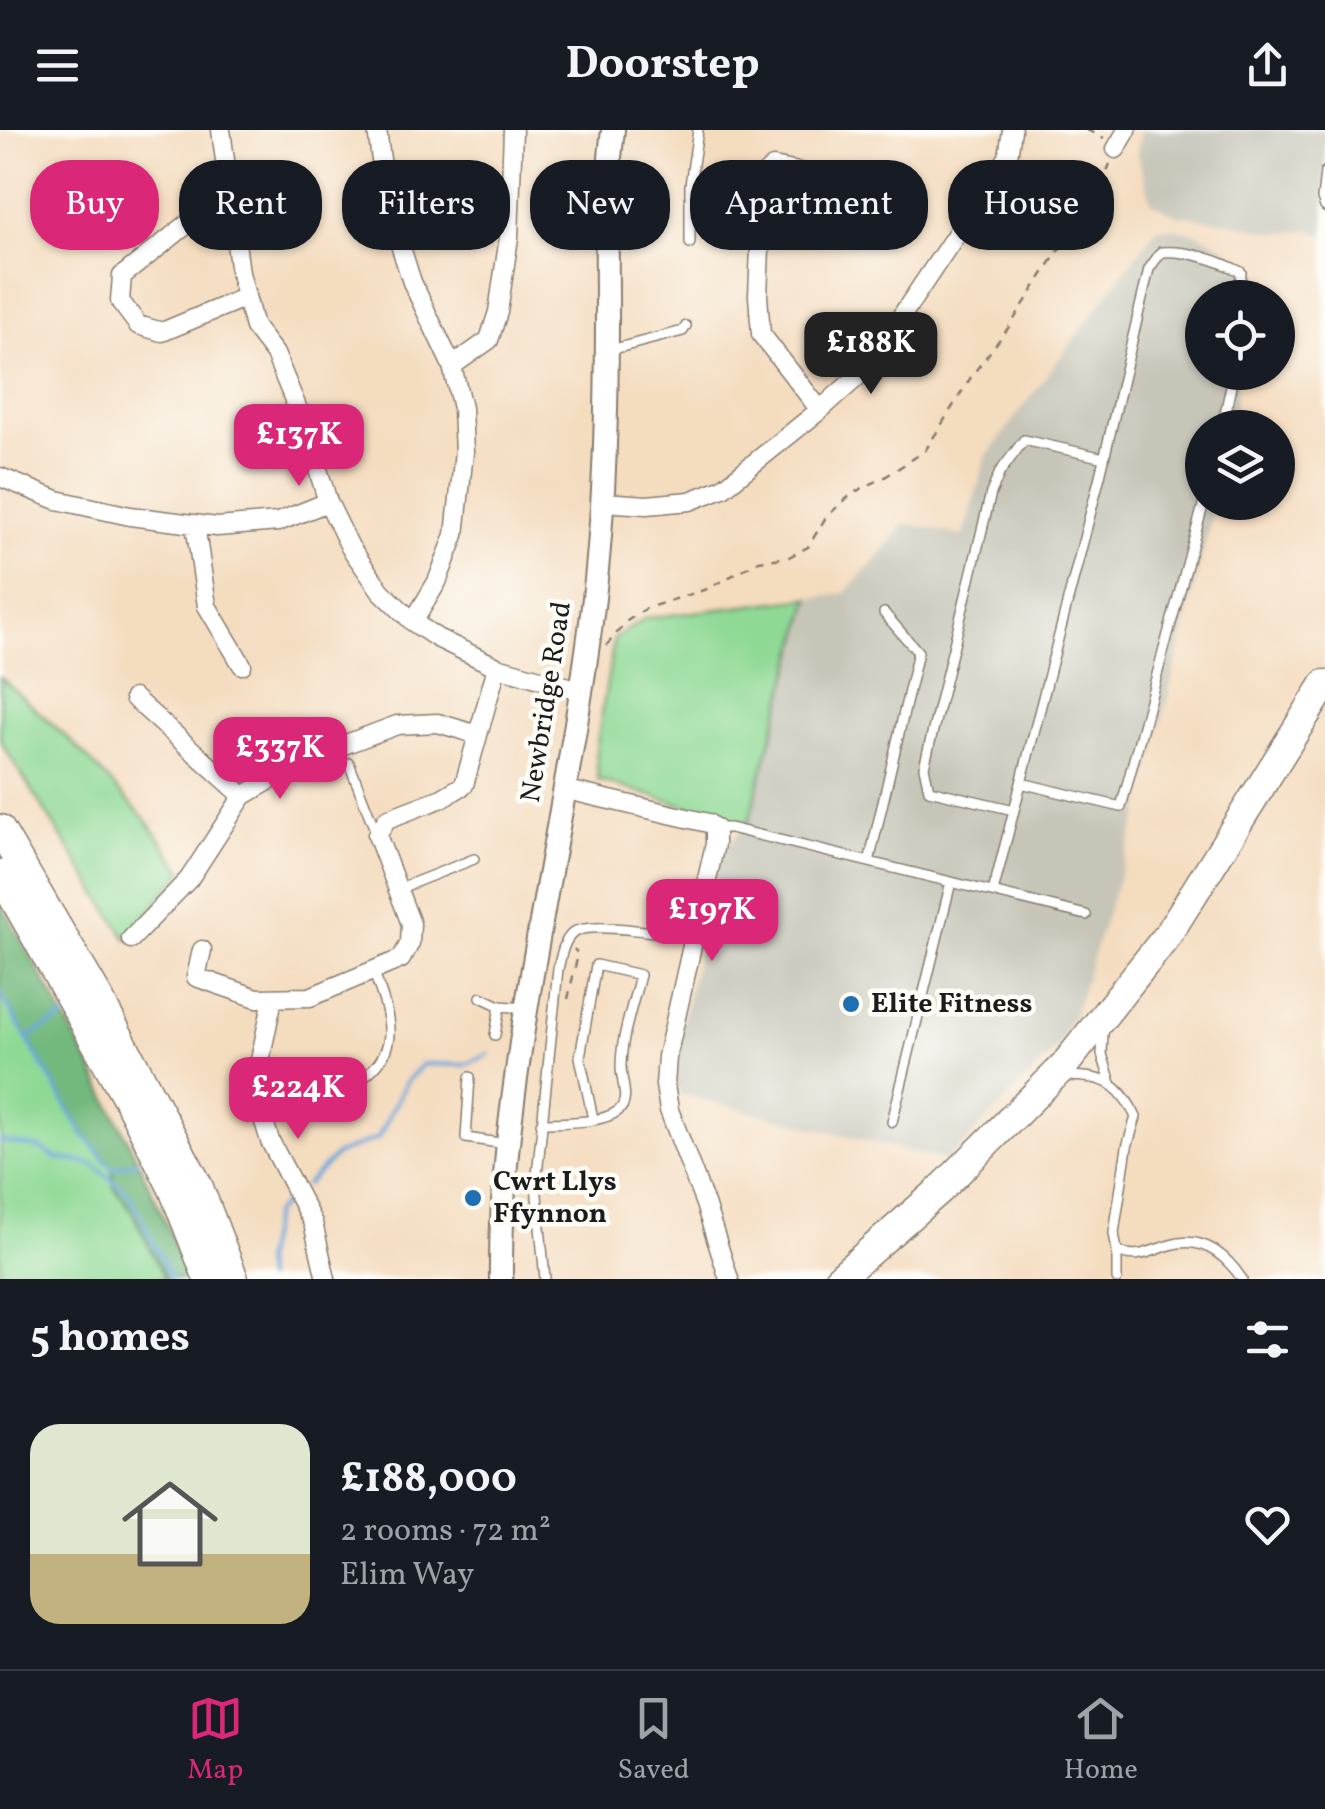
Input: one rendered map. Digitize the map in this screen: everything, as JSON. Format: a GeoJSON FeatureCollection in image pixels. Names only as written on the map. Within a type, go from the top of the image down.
{"type":"FeatureCollection","features":[{"type":"Feature","properties":{"kind":"main road","name":"Newbridge Road"},"geometry":{"type":"LineString","coordinates":[[501,1279],[506,1144],[580,690],[603,502],[612,130]]}},
{"type":"Feature","properties":{"kind":"main road"},"geometry":{"type":"LineString","coordinates":[[838,1279],[942,1190],[1054,1076],[1167,936],[1325,684]]}},
{"type":"Feature","properties":{"kind":"main road"},"geometry":{"type":"LineString","coordinates":[[0,830],[95,991],[198,1185],[234,1279]]}},
{"type":"Feature","properties":{"kind":"main road"},"geometry":{"type":"LineString","coordinates":[[0,874],[128,1100],[173,1189],[208,1279]]}},
{"type":"Feature","properties":{"kind":"street"},"geometry":{"type":"LineString","coordinates":[[222,130],[226,160]]}},
{"type":"Feature","properties":{"kind":"street"},"geometry":{"type":"LineString","coordinates":[[377,130],[387,204],[412,282],[452,366],[462,408],[464,452],[455,535],[414,622]]}},
{"type":"Feature","properties":{"kind":"street"},"geometry":{"type":"LineString","coordinates":[[452,366],[489,340],[498,312],[509,237],[513,130]]}},
{"type":"Feature","properties":{"kind":"street"},"geometry":{"type":"LineString","coordinates":[[603,502],[690,502],[723,488],[866,369],[1008,157],[1012,130]]}},
{"type":"Feature","properties":{"kind":"street"},"geometry":{"type":"LineString","coordinates":[[1116,149],[1127,130]]}},
{"type":"Feature","properties":{"kind":"street"},"geometry":{"type":"LineString","coordinates":[[179,230],[122,276],[120,301],[138,325],[162,332],[246,297]]}},
{"type":"Feature","properties":{"kind":"street"},"geometry":{"type":"LineString","coordinates":[[237,250],[254,328],[276,354],[304,424],[328,502],[350,547],[381,591],[437,638],[497,667],[580,690]]}},
{"type":"Feature","properties":{"kind":"street"},"geometry":{"type":"LineString","coordinates":[[761,250],[758,296],[762,334],[820,410]]}},
{"type":"Feature","properties":{"kind":"street"},"geometry":{"type":"LineString","coordinates":[[0,477],[57,500],[130,516],[217,527],[278,522],[328,502]]}},
{"type":"Feature","properties":{"kind":"street"},"geometry":{"type":"LineString","coordinates":[[195,524],[207,606],[242,665]]}},
{"type":"Feature","properties":{"kind":"street"},"geometry":{"type":"LineString","coordinates":[[202,950],[196,978],[256,998],[310,996],[401,958],[410,943],[411,924],[377,836],[387,819],[442,798],[464,785],[497,667]]}},
{"type":"Feature","properties":{"kind":"street"},"geometry":{"type":"LineString","coordinates":[[134,698],[243,796]]}},
{"type":"Feature","properties":{"kind":"street"},"geometry":{"type":"LineString","coordinates":[[131,939],[189,879],[243,796],[306,758],[397,725],[438,723],[478,735]]}},
{"type":"Feature","properties":{"kind":"street"},"geometry":{"type":"LineString","coordinates":[[563,790],[708,823],[715,828],[716,844],[693,938],[665,1085],[669,1110],[729,1279]]}},
{"type":"Feature","properties":{"kind":"street"},"geometry":{"type":"LineString","coordinates":[[274,998],[254,1089],[270,1141],[313,1223],[326,1279]]}},
{"type":"Feature","properties":{"kind":"lane"},"geometry":{"type":"LineString","coordinates":[[694,160],[698,130]]}},
{"type":"Feature","properties":{"kind":"lane"},"geometry":{"type":"LineString","coordinates":[[1325,172],[1325,208]]}},
{"type":"Feature","properties":{"kind":"lane"},"geometry":{"type":"LineString","coordinates":[[993,892],[1149,269],[1161,252],[1178,251],[1228,265],[1241,272],[1241,280]]}},
{"type":"Feature","properties":{"kind":"lane"},"geometry":{"type":"LineString","coordinates":[[607,351],[684,331],[686,326]]}},
{"type":"Feature","properties":{"kind":"lane"},"geometry":{"type":"LineString","coordinates":[[1014,810],[929,790],[924,767],[991,494],[1000,472],[1024,440],[1104,458]]}},
{"type":"Feature","properties":{"kind":"lane"},"geometry":{"type":"LineString","coordinates":[[1021,784],[1121,807],[1199,520]]}},
{"type":"Feature","properties":{"kind":"lane"},"geometry":{"type":"LineString","coordinates":[[869,862],[918,652],[884,613]]}},
{"type":"Feature","properties":{"kind":"lane"},"geometry":{"type":"LineString","coordinates":[[349,763],[377,836]]}},
{"type":"Feature","properties":{"kind":"lane"},"geometry":{"type":"LineString","coordinates":[[715,828],[730,828],[1086,915]]}},
{"type":"Feature","properties":{"kind":"lane"},"geometry":{"type":"LineString","coordinates":[[398,888],[474,859]]}},
{"type":"Feature","properties":{"kind":"lane"},"geometry":{"type":"LineString","coordinates":[[892,1122],[951,882]]}},
{"type":"Feature","properties":{"kind":"lane"},"geometry":{"type":"LineString","coordinates":[[591,926],[594,914]]}},
{"type":"Feature","properties":{"kind":"lane"},"geometry":{"type":"LineString","coordinates":[[545,1279],[536,1185],[563,948],[574,931],[591,926],[693,938]]}},
{"type":"Feature","properties":{"kind":"lane"},"geometry":{"type":"LineString","coordinates":[[541,1123],[593,1119],[609,1116],[626,1102],[621,1068],[624,1040],[640,975],[596,966],[580,1057],[593,1119]]}},
{"type":"Feature","properties":{"kind":"lane"},"geometry":{"type":"LineString","coordinates":[[363,1077],[376,1068],[385,1054],[390,1034],[390,1016],[373,970]]}},
{"type":"Feature","properties":{"kind":"lane"},"geometry":{"type":"LineString","coordinates":[[480,997],[500,1006],[527,1008]]}},
{"type":"Feature","properties":{"kind":"lane"},"geometry":{"type":"LineString","coordinates":[[495,1035],[500,1006]]}},
{"type":"Feature","properties":{"kind":"lane"},"geometry":{"type":"LineString","coordinates":[[1105,1013],[1102,1054],[1111,1083]]}},
{"type":"Feature","properties":{"kind":"lane"},"geometry":{"type":"LineString","coordinates":[[1054,1076],[1084,1076],[1111,1083],[1126,1096],[1136,1117],[1127,1147],[1114,1233],[1118,1279]]}},
{"type":"Feature","properties":{"kind":"lane"},"geometry":{"type":"LineString","coordinates":[[470,1077],[466,1138],[506,1144]]}},
{"type":"Feature","properties":{"kind":"lane"},"geometry":{"type":"LineString","coordinates":[[1117,1251],[1139,1256],[1174,1243],[1198,1243],[1229,1260],[1242,1279]]}},
{"type":"Feature","properties":{"kind":"path"},"geometry":{"type":"LineString","coordinates":[[608,644],[627,621],[647,608],[707,589],[759,561],[789,558],[808,547],[826,517],[853,492],[886,477],[925,451],[1102,184],[1116,149]]}},
{"type":"Feature","properties":{"kind":"shaded area"},"geometry":{"type":"Polygon","coordinates":[[[1141,130],[1325,130],[1325,235],[1312,231],[1274,233],[1176,215],[1152,203],[1137,154],[1141,130]]]}},
{"type":"Feature","properties":{"kind":"shaded area"},"geometry":{"type":"Polygon","coordinates":[[[1157,228],[1199,234],[1237,259],[1246,280],[1185,280],[1185,390],[1236,390],[1235,410],[1185,410],[1185,520],[1211,520],[1139,815],[1072,1019],[1057,1048],[947,1161],[681,1094],[675,1084],[677,1057],[721,853],[748,823],[810,598],[844,594],[905,523],[964,536],[986,457],[1157,228]]]}},
{"type":"Feature","properties":{"kind":"green space"},"geometry":{"type":"Polygon","coordinates":[[[810,598],[748,824],[598,780],[596,749],[614,639],[646,618],[810,598]]]}},
{"type":"Feature","properties":{"kind":"green space"},"geometry":{"type":"Polygon","coordinates":[[[0,677],[72,742],[148,822],[183,871],[127,939],[0,741],[0,677]]]}},
{"type":"Feature","properties":{"kind":"green space"},"geometry":{"type":"Polygon","coordinates":[[[0,902],[101,1087],[189,1279],[165,1279],[131,1209],[114,1187],[113,1169],[82,1132],[0,993],[0,902]]]}},
{"type":"Feature","properties":{"kind":"green space"},"geometry":{"type":"Polygon","coordinates":[[[0,993],[82,1132],[113,1169],[114,1187],[131,1209],[165,1279],[0,1279],[0,993]]]}},
{"type":"Feature","properties":{"kind":"waterway"},"geometry":{"type":"LineString","coordinates":[[0,993],[82,1132],[113,1169],[137,1161]]}},
{"type":"Feature","properties":{"kind":"waterway"},"geometry":{"type":"LineString","coordinates":[[26,1038],[65,1017]]}},
{"type":"Feature","properties":{"kind":"waterway"},"geometry":{"type":"LineString","coordinates":[[306,1185],[337,1154],[378,1138],[406,1082],[423,1064],[465,1065],[489,1054]]}},
{"type":"Feature","properties":{"kind":"waterway"},"geometry":{"type":"LineString","coordinates":[[0,1141],[40,1148],[56,1158],[93,1164],[130,1195],[171,1279]]}},
{"type":"Feature","properties":{"kind":"waterway"},"geometry":{"type":"LineString","coordinates":[[265,1279],[263,1262],[274,1213],[288,1200]]}},
{"type":"Feature","properties":{"kind":"place","name":"Elite Fitness"},"geometry":{"type":"Point","coordinates":[851,1004]}},
{"type":"Feature","properties":{"kind":"place","name":"Cwrt Llys Ffynnon"},"geometry":{"type":"Point","coordinates":[473,1198]}}]}
